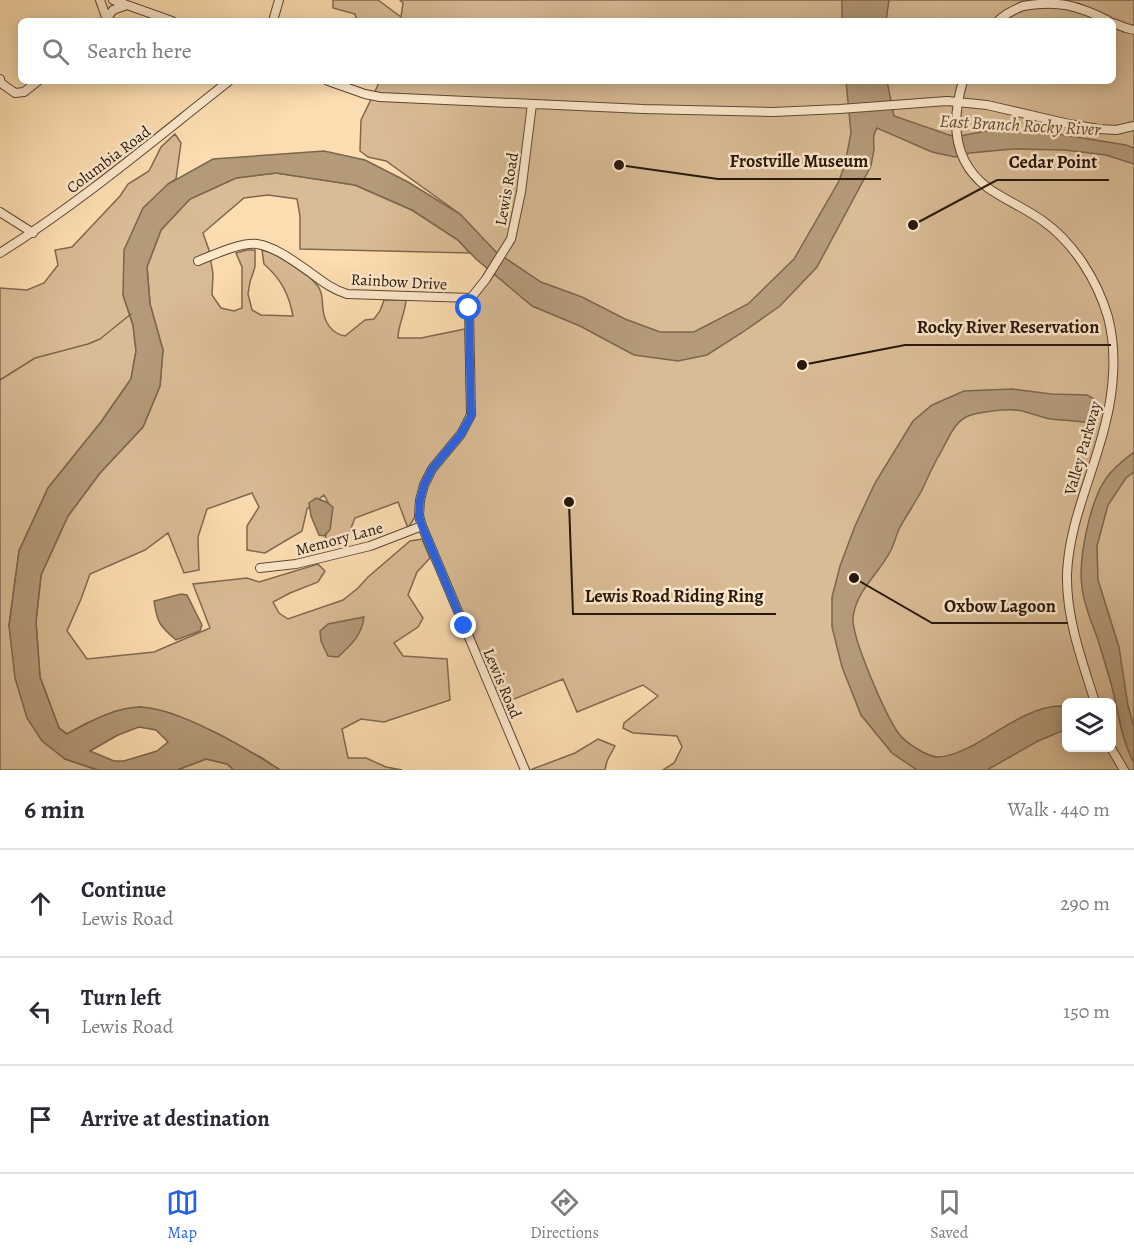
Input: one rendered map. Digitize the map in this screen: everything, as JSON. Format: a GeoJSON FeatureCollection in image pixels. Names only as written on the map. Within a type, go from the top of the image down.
{"type":"FeatureCollection","features":[{"type":"Feature","properties":{"kind":"street"},"geometry":{"type":"LineString","coordinates":[[100,0],[105,18]]}},
{"type":"Feature","properties":{"kind":"street"},"geometry":{"type":"LineString","coordinates":[[112,0],[164,18]]}},
{"type":"Feature","properties":{"kind":"street"},"geometry":{"type":"LineString","coordinates":[[274,18],[279,0]]}},
{"type":"Feature","properties":{"kind":"street"},"geometry":{"type":"LineString","coordinates":[[1002,18],[1013,10],[1032,2],[1060,0],[1076,4],[1103,18]]}},
{"type":"Feature","properties":{"kind":"street"},"geometry":{"type":"LineString","coordinates":[[106,18],[113,10],[127,5]]}},
{"type":"Feature","properties":{"kind":"street"},"geometry":{"type":"LineString","coordinates":[[1116,24],[1134,30]]}},
{"type":"Feature","properties":{"kind":"street"},"geometry":{"type":"LineString","coordinates":[[0,79],[1,83],[15,93],[24,92],[34,84]]}},
{"type":"Feature","properties":{"kind":"street","name":"Columbia Road"},"geometry":{"type":"LineString","coordinates":[[0,253],[33,232],[168,131],[225,84]]}},
{"type":"Feature","properties":{"kind":"street"},"geometry":{"type":"LineString","coordinates":[[337,84],[380,97],[643,109],[773,112],[938,101],[958,102],[987,105],[1099,129],[1134,126]]}},
{"type":"Feature","properties":{"kind":"street","name":"Valley Parkway"},"geometry":{"type":"LineString","coordinates":[[962,84],[958,102],[956,135],[963,158],[974,175],[988,187],[1044,222],[1082,261],[1105,309],[1110,326],[1113,344],[1110,398],[1105,425],[1076,519],[1067,574],[1072,623],[1094,698]]}},
{"type":"Feature","properties":{"kind":"street","name":"Lewis Road"},"geometry":{"type":"LineString","coordinates":[[525,770],[419,516],[424,485],[432,469],[461,434],[471,416],[469,308],[471,298],[511,239],[521,192],[532,104]]}},
{"type":"Feature","properties":{"kind":"street"},"geometry":{"type":"LineString","coordinates":[[0,212],[33,232]]}},
{"type":"Feature","properties":{"kind":"street","name":"Rainbow Drive"},"geometry":{"type":"LineString","coordinates":[[198,261],[228,249],[254,243],[267,246],[334,290],[347,294],[471,298]]}},
{"type":"Feature","properties":{"kind":"street","name":"Memory Lane"},"geometry":{"type":"LineString","coordinates":[[260,568],[296,564],[370,546],[422,526]]}},
{"type":"Feature","properties":{"kind":"street"},"geometry":{"type":"LineString","coordinates":[[1114,752],[1124,770]]}},
{"type":"Feature","properties":{"kind":"shaded area"},"geometry":{"type":"Polygon","coordinates":[[[333,0],[378,0],[401,17],[403,3],[400,0],[1134,0],[1134,770],[663,770],[674,763],[682,747],[677,736],[633,733],[623,728],[624,723],[658,696],[643,685],[577,712],[563,679],[497,706],[419,518],[425,478],[473,418],[468,310],[500,257],[460,214],[386,161],[368,157],[360,151],[361,120],[379,84],[1116,84],[1116,18],[356,18],[355,14],[333,8],[333,0]]]}},
{"type":"Feature","properties":{"kind":"shaded area"},"geometry":{"type":"Polygon","coordinates":[[[842,0],[889,0],[886,18],[842,18],[842,0]]]}},
{"type":"Feature","properties":{"kind":"shaded area"},"geometry":{"type":"Polygon","coordinates":[[[846,84],[888,84],[894,116],[955,137],[991,130],[1033,130],[1134,148],[1134,164],[1106,155],[1065,150],[1013,149],[970,153],[955,157],[932,152],[877,128],[871,166],[817,267],[780,306],[743,332],[707,355],[678,361],[634,355],[580,326],[532,306],[476,259],[458,240],[412,210],[355,185],[276,173],[236,178],[190,199],[161,230],[147,267],[150,304],[163,350],[160,386],[143,427],[100,473],[68,516],[41,575],[36,622],[40,677],[59,728],[67,734],[102,716],[122,710],[141,707],[157,709],[212,731],[280,770],[234,770],[227,764],[206,759],[177,770],[98,770],[65,759],[42,741],[27,718],[15,678],[9,626],[19,551],[48,488],[101,422],[131,379],[136,351],[133,325],[123,295],[124,250],[143,208],[168,184],[213,159],[324,151],[365,160],[408,182],[460,214],[496,252],[541,282],[582,297],[625,319],[660,332],[694,332],[748,304],[794,259],[839,181],[851,133],[846,84]],[[139,727],[118,735],[90,751],[114,761],[124,761],[157,751],[168,742],[156,730],[139,727]]]}},
{"type":"Feature","properties":{"kind":"shaded area"},"geometry":{"type":"Polygon","coordinates":[[[175,134],[181,143],[176,179],[168,184],[123,295],[133,325],[136,351],[131,379],[101,422],[48,488],[19,551],[9,626],[65,759],[98,770],[0,770],[0,288],[27,290],[44,283],[58,265],[55,250],[72,247],[120,196],[128,184],[149,171],[161,147],[175,134]]]}},
{"type":"Feature","properties":{"kind":"shaded area"},"geometry":{"type":"Polygon","coordinates":[[[276,173],[355,185],[412,210],[458,240],[470,253],[300,249],[300,216],[297,199],[268,195],[244,198],[203,233],[209,250],[213,274],[212,295],[221,308],[234,311],[242,308],[242,267],[236,253],[255,250],[255,267],[248,294],[252,310],[261,315],[293,316],[283,287],[264,264],[262,250],[294,266],[317,285],[322,295],[327,323],[340,335],[345,336],[365,320],[374,319],[384,300],[406,300],[398,338],[421,338],[465,329],[467,413],[458,433],[423,477],[415,517],[408,528],[398,502],[355,518],[349,533],[338,544],[324,545],[331,508],[324,495],[307,509],[302,531],[265,553],[247,550],[247,526],[259,507],[252,493],[207,509],[198,537],[199,570],[184,573],[168,533],[145,550],[90,574],[67,631],[87,659],[154,652],[210,628],[193,584],[247,578],[259,582],[318,564],[325,571],[318,582],[273,602],[279,613],[288,619],[343,600],[410,541],[422,539],[430,558],[417,572],[408,595],[423,618],[418,627],[394,643],[403,656],[447,659],[450,700],[384,722],[361,719],[342,729],[348,758],[366,758],[386,767],[402,770],[280,770],[216,733],[170,713],[140,707],[116,711],[67,734],[59,728],[40,677],[36,622],[41,575],[68,516],[100,473],[143,427],[160,386],[163,350],[150,304],[147,267],[161,230],[190,199],[236,178],[276,173]]]}},
{"type":"Feature","properties":{"kind":"shaded area"},"geometry":{"type":"Polygon","coordinates":[[[1012,389],[1087,395],[1096,400],[1097,413],[1091,422],[1051,419],[1010,410],[990,411],[961,420],[950,435],[899,529],[886,559],[859,598],[853,617],[858,641],[870,676],[893,725],[906,741],[927,754],[937,757],[955,753],[1027,715],[1051,707],[1062,706],[1062,731],[1038,741],[987,770],[917,770],[892,753],[861,715],[842,667],[832,627],[832,597],[840,566],[855,526],[875,483],[913,421],[932,405],[964,391],[1012,389]]]}},
{"type":"Feature","properties":{"kind":"shaded area"},"geometry":{"type":"Polygon","coordinates":[[[1134,452],[1134,472],[1126,478],[1108,505],[1097,546],[1098,580],[1119,647],[1128,706],[1134,727],[1134,763],[1125,743],[1116,698],[1086,608],[1081,575],[1084,546],[1095,500],[1110,473],[1134,452]]]}},
{"type":"Feature","properties":{"kind":"shaded area"},"geometry":{"type":"Polygon","coordinates":[[[316,498],[333,507],[330,530],[324,536],[319,535],[311,516],[309,503],[316,498]]]}},
{"type":"Feature","properties":{"kind":"shaded area"},"geometry":{"type":"Polygon","coordinates":[[[181,594],[187,595],[202,625],[200,631],[176,640],[160,624],[154,601],[181,594]]]}},
{"type":"Feature","properties":{"kind":"shaded area"},"geometry":{"type":"Polygon","coordinates":[[[364,617],[361,629],[351,644],[338,657],[328,656],[321,641],[320,631],[328,624],[364,617]]]}},
{"type":"Feature","properties":{"kind":"shaded area"},"geometry":{"type":"Polygon","coordinates":[[[598,739],[615,746],[605,770],[530,770],[575,753],[598,739]]]}},
{"type":"Feature","properties":{"kind":"shaded area"},"geometry":{"type":"Polygon","coordinates":[[[206,759],[227,764],[234,770],[177,770],[206,759]]]}},
{"type":"Feature","properties":{"kind":"waterway"},"geometry":{"type":"LineString","coordinates":[[0,380],[35,358],[100,339],[131,314]]}},
{"type":"Feature","properties":{"kind":"place","name":"Frostville Museum"},"geometry":{"type":"Point","coordinates":[619,165]}},
{"type":"Feature","properties":{"kind":"place","name":"Cedar Point"},"geometry":{"type":"Point","coordinates":[913,225]}},
{"type":"Feature","properties":{"kind":"place","name":"Rocky River Reservation"},"geometry":{"type":"Point","coordinates":[802,365]}},
{"type":"Feature","properties":{"kind":"place","name":"Lewis Road Riding Ring"},"geometry":{"type":"Point","coordinates":[569,502]}},
{"type":"Feature","properties":{"kind":"place","name":"Oxbow Lagoon"},"geometry":{"type":"Point","coordinates":[854,578]}},
{"type":"Feature","properties":{"kind":"route"},"geometry":{"type":"LineString","coordinates":[[464,626],[419,516],[424,485],[432,469],[461,434],[471,416],[469,308]]}},
{"type":"Feature","properties":{"kind":"water label","name":"East Branch Rocky River"},"geometry":{"type":"Point","coordinates":[1020,125]}}]}
